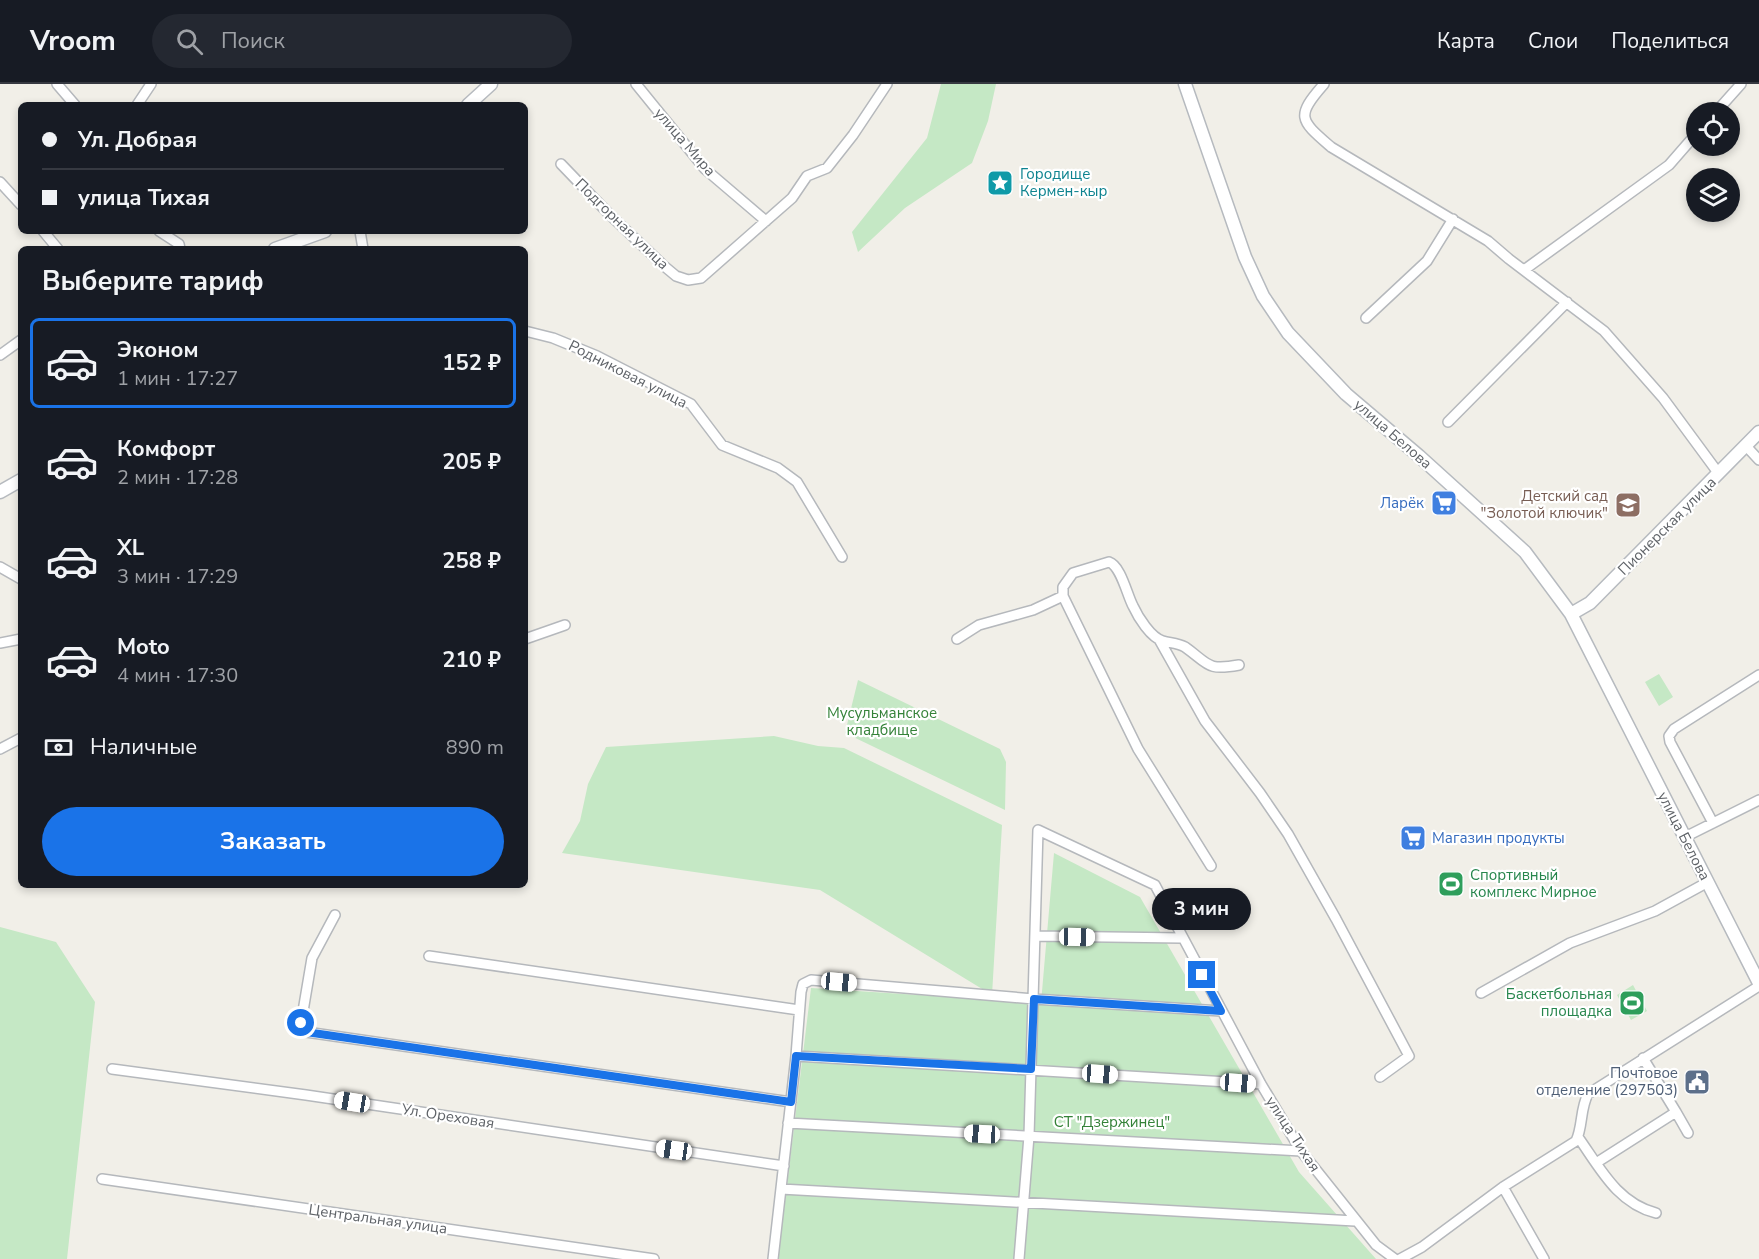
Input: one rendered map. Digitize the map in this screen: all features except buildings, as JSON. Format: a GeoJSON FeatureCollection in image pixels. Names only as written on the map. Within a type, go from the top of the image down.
{"type":"FeatureCollection","features":[{"type":"Feature","properties":{"kind":"main road"},"geometry":{"type":"LineString","coordinates":[[471,102],[491,84]]}},
{"type":"Feature","properties":{"kind":"main road","name":"улица Белова"},"geometry":{"type":"LineString","coordinates":[[1185,84],[1245,257],[1263,296],[1288,333],[1346,394],[1419,456],[1525,552],[1571,615],[1759,982]]}},
{"type":"Feature","properties":{"kind":"main road"},"geometry":{"type":"LineString","coordinates":[[284,246],[317,234]]}},
{"type":"Feature","properties":{"kind":"main road","name":"Пионерская улица"},"geometry":{"type":"LineString","coordinates":[[1571,615],[1590,603],[1759,432]]}},
{"type":"Feature","properties":{"kind":"main road"},"geometry":{"type":"LineString","coordinates":[[0,492],[18,482]]}},
{"type":"Feature","properties":{"kind":"street"},"geometry":{"type":"LineString","coordinates":[[57,84],[72,102]]}},
{"type":"Feature","properties":{"kind":"street"},"geometry":{"type":"LineString","coordinates":[[139,102],[151,84]]}},
{"type":"Feature","properties":{"kind":"street","name":"улица Мира"},"geometry":{"type":"LineString","coordinates":[[636,84],[705,169],[766,220]]}},
{"type":"Feature","properties":{"kind":"street","name":"Подгорная улица"},"geometry":{"type":"LineString","coordinates":[[561,164],[610,215],[676,276],[687,280],[701,278],[792,198],[807,176],[826,168],[853,135],[887,84]]}},
{"type":"Feature","properties":{"kind":"street"},"geometry":{"type":"LineString","coordinates":[[1324,84],[1306,105],[1304,117],[1308,127],[1331,147],[1488,241],[1604,331],[1663,398],[1719,474]]}},
{"type":"Feature","properties":{"kind":"street"},"geometry":{"type":"LineString","coordinates":[[1725,102],[1741,84]]}},
{"type":"Feature","properties":{"kind":"street"},"geometry":{"type":"LineString","coordinates":[[1524,270],[1669,165],[1686,145]]}},
{"type":"Feature","properties":{"kind":"street"},"geometry":{"type":"LineString","coordinates":[[0,182],[18,202]]}},
{"type":"Feature","properties":{"kind":"street"},"geometry":{"type":"LineString","coordinates":[[1366,318],[1426,261],[1453,219]]}},
{"type":"Feature","properties":{"kind":"street"},"geometry":{"type":"LineString","coordinates":[[46,234],[56,246]]}},
{"type":"Feature","properties":{"kind":"street"},"geometry":{"type":"LineString","coordinates":[[164,234],[179,246]]}},
{"type":"Feature","properties":{"kind":"street"},"geometry":{"type":"LineString","coordinates":[[1448,422],[1568,302]]}},
{"type":"Feature","properties":{"kind":"street","name":"Родниковая улица"},"geometry":{"type":"LineString","coordinates":[[528,332],[553,338],[597,356],[630,375],[691,404],[722,445],[778,468],[797,482],[842,557]]}},
{"type":"Feature","properties":{"kind":"street"},"geometry":{"type":"LineString","coordinates":[[0,354],[18,342]]}},
{"type":"Feature","properties":{"kind":"street"},"geometry":{"type":"LineString","coordinates":[[1746,446],[1759,460]]}},
{"type":"Feature","properties":{"kind":"street"},"geometry":{"type":"LineString","coordinates":[[1210,866],[1138,749],[1063,596],[1064,587],[1073,573],[1112,563],[1117,566],[1133,607],[1150,632],[1161,641],[1205,721],[1288,834],[1336,919],[1408,1056],[1380,1077]]}},
{"type":"Feature","properties":{"kind":"street"},"geometry":{"type":"LineString","coordinates":[[0,567],[18,577]]}},
{"type":"Feature","properties":{"kind":"street"},"geometry":{"type":"LineString","coordinates":[[957,639],[979,626],[1033,610],[1063,596]]}},
{"type":"Feature","properties":{"kind":"street"},"geometry":{"type":"LineString","coordinates":[[528,638],[565,625]]}},
{"type":"Feature","properties":{"kind":"street"},"geometry":{"type":"LineString","coordinates":[[0,644],[18,640]]}},
{"type":"Feature","properties":{"kind":"street"},"geometry":{"type":"LineString","coordinates":[[1161,641],[1184,646],[1201,662],[1213,668],[1239,665]]}},
{"type":"Feature","properties":{"kind":"street"},"geometry":{"type":"LineString","coordinates":[[1713,823],[1670,742],[1669,736],[1674,729],[1759,675]]}},
{"type":"Feature","properties":{"kind":"street"},"geometry":{"type":"LineString","coordinates":[[0,749],[18,740]]}},
{"type":"Feature","properties":{"kind":"street"},"geometry":{"type":"LineString","coordinates":[[1685,837],[1759,800]]}},
{"type":"Feature","properties":{"kind":"street","name":"улица Тихая"},"geometry":{"type":"LineString","coordinates":[[1035,936],[1038,830],[1155,885],[1261,1084],[1301,1151],[1355,1221],[1376,1245],[1395,1259]]}},
{"type":"Feature","properties":{"kind":"street"},"geometry":{"type":"LineString","coordinates":[[1481,993],[1570,943],[1655,911],[1708,882]]}},
{"type":"Feature","properties":{"kind":"street"},"geometry":{"type":"LineString","coordinates":[[335,915],[312,958],[301,1023],[306,1032],[791,1102]]}},
{"type":"Feature","properties":{"kind":"street"},"geometry":{"type":"LineString","coordinates":[[1019,1259],[1029,1136],[1035,936],[1182,938]]}},
{"type":"Feature","properties":{"kind":"street"},"geometry":{"type":"LineString","coordinates":[[429,956],[799,1010]]}},
{"type":"Feature","properties":{"kind":"street"},"geometry":{"type":"LineString","coordinates":[[773,1259],[803,984],[812,980],[1034,999],[1221,1011]]}},
{"type":"Feature","properties":{"kind":"street"},"geometry":{"type":"LineString","coordinates":[[1400,1259],[1422,1247],[1503,1187],[1576,1141],[1583,1104],[1588,1094],[1759,982]]}},
{"type":"Feature","properties":{"kind":"street"},"geometry":{"type":"LineString","coordinates":[[796,1056],[1261,1084]]}},
{"type":"Feature","properties":{"kind":"street"},"geometry":{"type":"LineString","coordinates":[[1643,1058],[1688,1133]]}},
{"type":"Feature","properties":{"kind":"street","name":"Ул. Ореховая"},"geometry":{"type":"LineString","coordinates":[[112,1069],[306,1095],[784,1166]]}},
{"type":"Feature","properties":{"kind":"street"},"geometry":{"type":"LineString","coordinates":[[1596,1163],[1676,1112]]}},
{"type":"Feature","properties":{"kind":"street"},"geometry":{"type":"LineString","coordinates":[[789,1123],[1301,1151]]}},
{"type":"Feature","properties":{"kind":"street"},"geometry":{"type":"LineString","coordinates":[[1578,1137],[1619,1194],[1631,1203],[1656,1213]]}},
{"type":"Feature","properties":{"kind":"street","name":"Центральная улица"},"geometry":{"type":"LineString","coordinates":[[102,1179],[654,1259]]}},
{"type":"Feature","properties":{"kind":"street"},"geometry":{"type":"LineString","coordinates":[[1503,1187],[1544,1259]]}},
{"type":"Feature","properties":{"kind":"street"},"geometry":{"type":"LineString","coordinates":[[781,1189],[1355,1221]]}},
{"type":"Feature","properties":{"kind":"street"},"geometry":{"type":"LineString","coordinates":[[1422,1247],[1423,1259]]}},
{"type":"Feature","properties":{"kind":"green space"},"geometry":{"type":"Polygon","coordinates":[[[941,84],[996,84],[988,121],[972,163],[905,208],[858,252],[852,232],[927,138],[941,84]]]}},
{"type":"Feature","properties":{"kind":"green space"},"geometry":{"type":"Polygon","coordinates":[[[1659,674],[1673,697],[1659,706],[1645,682],[1659,674]]]}},
{"type":"Feature","properties":{"kind":"green space","name":"Мусульманское кладбище"},"geometry":{"type":"Polygon","coordinates":[[[858,680],[1000,749],[1006,762],[1005,810],[845,733],[858,680]]]}},
{"type":"Feature","properties":{"kind":"green space"},"geometry":{"type":"Polygon","coordinates":[[[774,736],[818,746],[844,748],[1002,825],[992,995],[820,890],[562,853],[580,821],[588,784],[606,747],[774,736]]]}},
{"type":"Feature","properties":{"kind":"green space","name":"СТ \"Дзержинец\""},"geometry":{"type":"Polygon","coordinates":[[[1054,853],[1140,897],[1299,1172],[1376,1259],[778,1259],[811,988],[1041,1003],[1054,853]]]}},
{"type":"Feature","properties":{"kind":"green space"},"geometry":{"type":"Polygon","coordinates":[[[0,927],[56,942],[95,1002],[67,1259],[0,1259],[0,927]]]}},
{"type":"Feature","properties":{"kind":"green space","name":"Баскетбольная площадка"},"geometry":{"type":"Polygon","coordinates":[[[1633,985],[1647,1011],[1631,1020],[1617,995],[1633,985]]]}},
{"type":"Feature","properties":{"kind":"place","name":"Городище Кермен-кыр"},"geometry":{"type":"Point","coordinates":[1000,183]}},
{"type":"Feature","properties":{"kind":"place","name":"Ларёк"},"geometry":{"type":"Point","coordinates":[1444,503]}},
{"type":"Feature","properties":{"kind":"place","name":"Детский сад \"Золотой ключик\""},"geometry":{"type":"Point","coordinates":[1628,505]}},
{"type":"Feature","properties":{"kind":"place","name":"Магазин продукты"},"geometry":{"type":"Point","coordinates":[1413,838]}},
{"type":"Feature","properties":{"kind":"place","name":"Спортивный комплекс Мирное"},"geometry":{"type":"Point","coordinates":[1451,884]}},
{"type":"Feature","properties":{"kind":"place","name":"Баскетбольная площадка"},"geometry":{"type":"Point","coordinates":[1632,1003]}},
{"type":"Feature","properties":{"kind":"place","name":"Почтовое отделение (297503)"},"geometry":{"type":"Point","coordinates":[1697,1082]}},
{"type":"Feature","properties":{"kind":"route"},"geometry":{"type":"LineString","coordinates":[[301,1023],[306,1032],[791,1102],[796,1056],[1031,1069],[1034,999],[1221,1011],[1202,975]]}}]}
